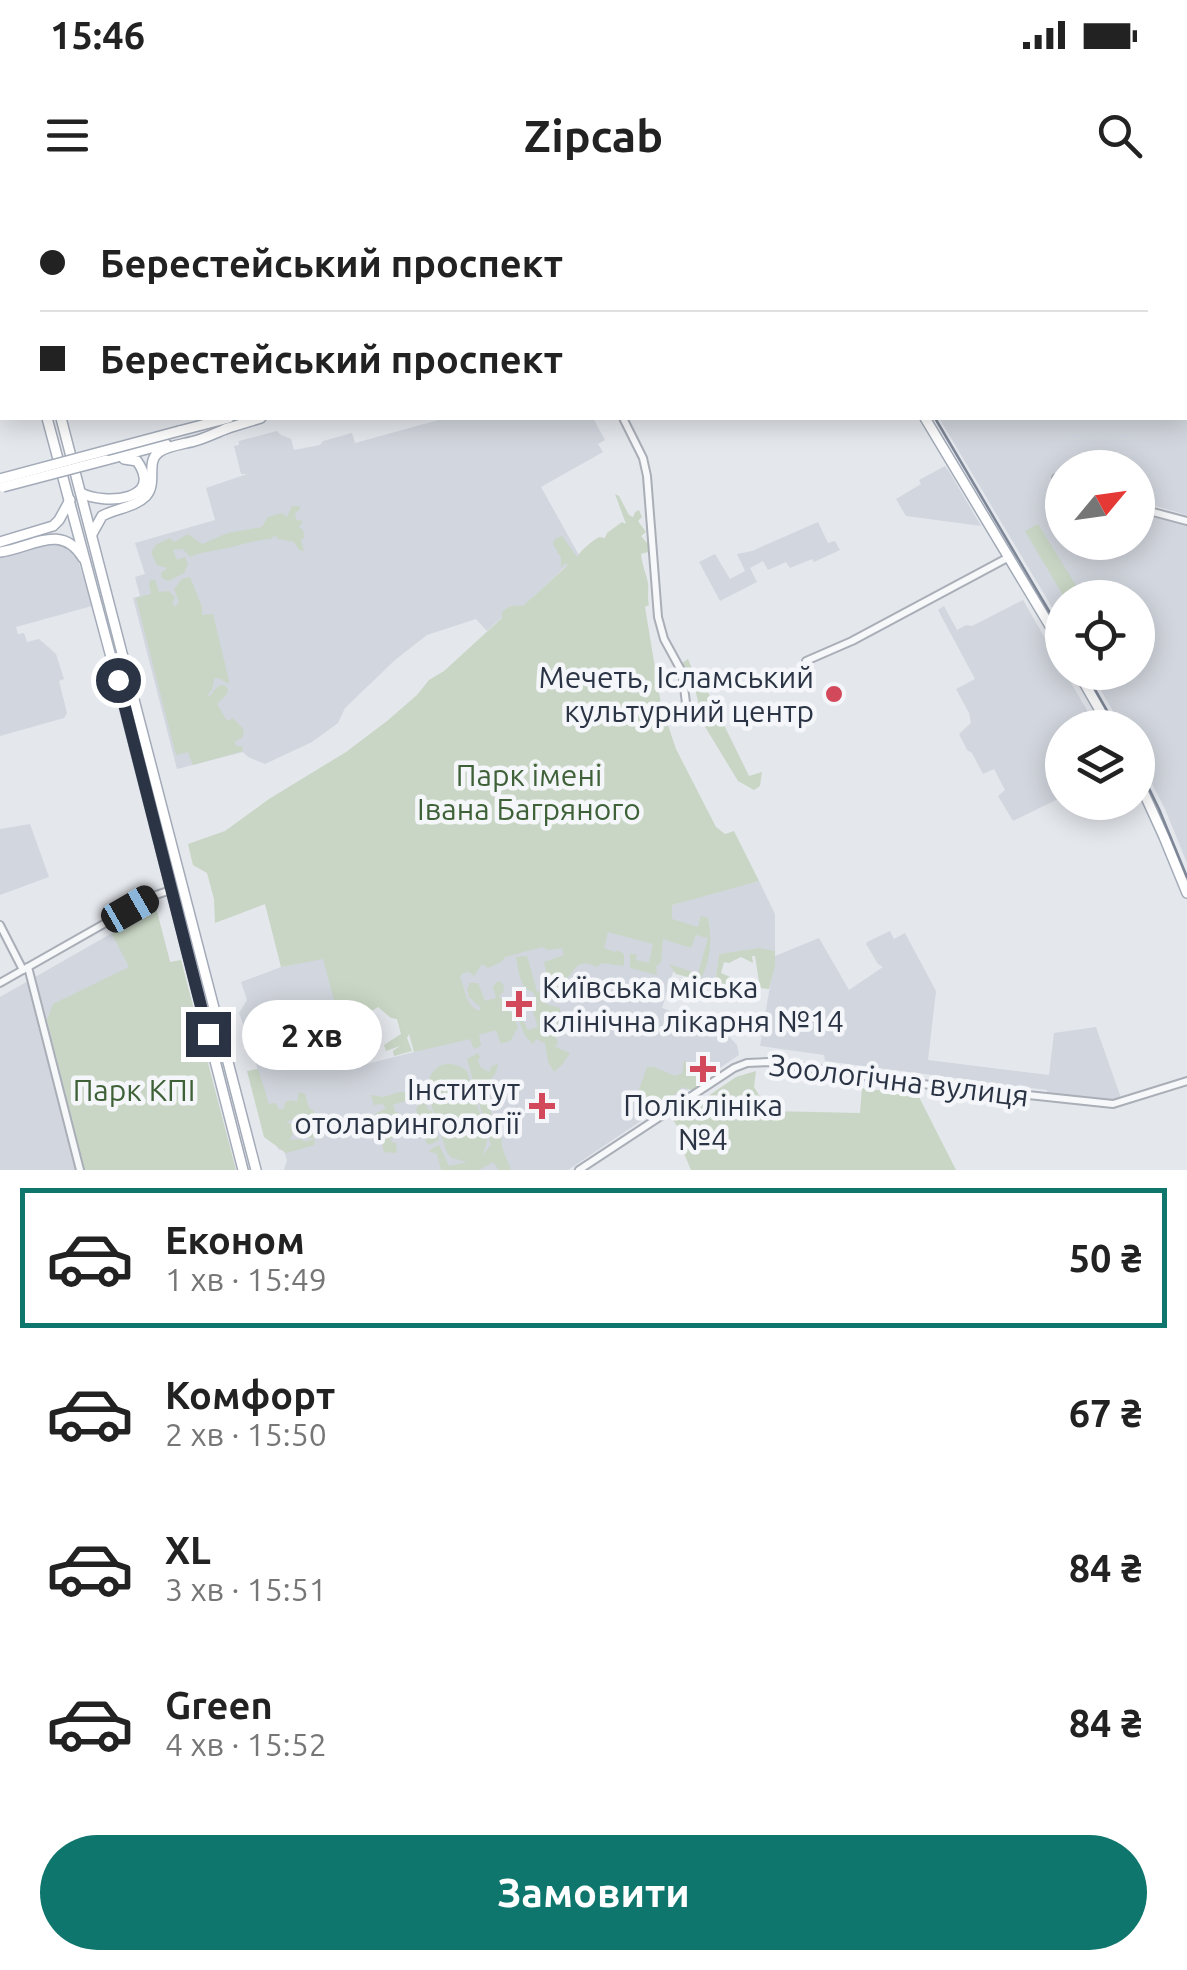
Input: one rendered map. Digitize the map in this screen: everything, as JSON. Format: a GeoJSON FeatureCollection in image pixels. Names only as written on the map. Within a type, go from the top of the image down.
{"type":"FeatureCollection","features":[{"type":"Feature","properties":{"kind":"main road"},"geometry":{"type":"LineString","coordinates":[[48,420],[243,1170]]}},
{"type":"Feature","properties":{"kind":"main road"},"geometry":{"type":"LineString","coordinates":[[62,420],[256,1170]]}},
{"type":"Feature","properties":{"kind":"main road"},"geometry":{"type":"LineString","coordinates":[[926,420],[1045,617]]}},
{"type":"Feature","properties":{"kind":"main road"},"geometry":{"type":"LineString","coordinates":[[92,534],[102,516],[133,505],[149,493],[152,460],[159,452],[203,439],[228,423]]}},
{"type":"Feature","properties":{"kind":"main road"},"geometry":{"type":"LineString","coordinates":[[1,486],[228,423]]}},
{"type":"Feature","properties":{"kind":"main road"},"geometry":{"type":"LineString","coordinates":[[1,486],[106,460],[181,435]]}},
{"type":"Feature","properties":{"kind":"main road"},"geometry":{"type":"LineString","coordinates":[[81,492],[99,499],[132,496],[143,484],[141,465],[132,458],[106,460]]}},
{"type":"Feature","properties":{"kind":"main road"},"geometry":{"type":"LineString","coordinates":[[2,545],[53,526],[70,500]]}},
{"type":"Feature","properties":{"kind":"main road"},"geometry":{"type":"LineString","coordinates":[[2,545],[58,538],[72,544],[87,564]]}},
{"type":"Feature","properties":{"kind":"main road"},"geometry":{"type":"LineString","coordinates":[[1155,817],[1187,893]]}},
{"type":"Feature","properties":{"kind":"street"},"geometry":{"type":"LineString","coordinates":[[624,420],[647,476],[660,628],[682,672],[686,703],[693,719]]}},
{"type":"Feature","properties":{"kind":"street"},"geometry":{"type":"LineString","coordinates":[[1155,513],[1187,521]]}},
{"type":"Feature","properties":{"kind":"street"},"geometry":{"type":"LineString","coordinates":[[806,661],[852,641],[1010,557]]}},
{"type":"Feature","properties":{"kind":"street"},"geometry":{"type":"LineString","coordinates":[[0,983],[152,896],[172,890]]}},
{"type":"Feature","properties":{"kind":"street"},"geometry":{"type":"LineString","coordinates":[[0,925],[26,968],[38,1002],[80,1170]]}},
{"type":"Feature","properties":{"kind":"street","name":"Зоологічна вулиця"},"geometry":{"type":"LineString","coordinates":[[579,1170],[746,1063],[768,1062],[922,1084],[1113,1104],[1187,1081]]}},
{"type":"Feature","properties":{"kind":"shaded area"},"geometry":{"type":"Polygon","coordinates":[[[439,420],[594,420],[605,440],[598,444],[603,452],[541,487],[580,557],[514,615],[509,611],[487,631],[476,619],[427,635],[345,708],[338,723],[312,742],[265,764],[243,752],[177,769],[133,598],[140,596],[135,577],[145,574],[135,543],[215,520],[206,488],[247,474],[241,474],[234,446],[239,441],[277,431],[291,439],[294,450],[352,433],[355,443],[439,420]]]}},
{"type":"Feature","properties":{"kind":"shaded area"},"geometry":{"type":"Polygon","coordinates":[[[940,420],[1187,420],[1187,515],[1155,506],[1155,450],[1045,450],[1045,560],[1155,560],[1155,516],[1187,524],[1187,863],[1155,790],[1155,710],[1112,710],[1101,690],[1155,690],[1155,580],[1045,580],[1045,596],[940,420]]]}},
{"type":"Feature","properties":{"kind":"shaded area"},"geometry":{"type":"Polygon","coordinates":[[[945,466],[981,526],[906,516],[896,499],[945,466]]]}},
{"type":"Feature","properties":{"kind":"shaded area"},"geometry":{"type":"Polygon","coordinates":[[[818,522],[828,543],[835,541],[840,550],[790,568],[786,562],[768,570],[763,561],[750,568],[757,582],[720,601],[699,562],[715,554],[730,579],[745,571],[737,554],[818,522]]]}},
{"type":"Feature","properties":{"kind":"shaded area"},"geometry":{"type":"Polygon","coordinates":[[[55,543],[70,548],[77,557],[92,606],[16,627],[27,642],[39,639],[56,654],[64,679],[59,681],[67,713],[64,718],[0,736],[0,557],[55,543]]]}},
{"type":"Feature","properties":{"kind":"shaded area"},"geometry":{"type":"Polygon","coordinates":[[[1023,600],[1045,638],[1045,690],[1075,690],[1087,710],[1045,710],[1045,805],[1013,821],[998,796],[1005,790],[994,769],[983,774],[959,734],[971,723],[956,689],[975,679],[938,610],[944,606],[957,630],[1023,600]]]}},
{"type":"Feature","properties":{"kind":"shaded area"},"geometry":{"type":"Polygon","coordinates":[[[30,824],[49,877],[0,895],[0,829],[30,824]]]}},
{"type":"Feature","properties":{"kind":"shaded area"},"geometry":{"type":"Polygon","coordinates":[[[759,881],[775,914],[775,951],[719,954],[715,983],[673,972],[662,1008],[722,1029],[737,1045],[739,1055],[568,1170],[284,1170],[287,1160],[284,1151],[278,1149],[248,1032],[252,1031],[243,1024],[239,1013],[247,1000],[241,982],[281,967],[323,958],[349,996],[367,1064],[418,1051],[450,966],[759,881]]]}},
{"type":"Feature","properties":{"kind":"shaded area","name":"Парк КПІ"},"geometry":{"type":"Polygon","coordinates":[[[156,908],[224,1170],[0,1170],[0,997],[156,908]]]}},
{"type":"Feature","properties":{"kind":"shaded area"},"geometry":{"type":"Polygon","coordinates":[[[890,931],[894,939],[905,933],[936,991],[928,1060],[1049,1075],[1054,1033],[1096,1027],[1121,1098],[1113,1101],[1047,1094],[1047,1090],[825,1061],[824,1055],[760,1046],[775,956],[819,938],[849,990],[883,967],[866,944],[890,931]]]}},
{"type":"Feature","properties":{"kind":"green space","name":"Парк імені Івана Багряного"},"geometry":{"type":"Polygon","coordinates":[[[615,494],[629,515],[633,517],[639,510],[642,517],[638,521],[646,532],[641,536],[648,544],[648,552],[641,554],[648,586],[649,605],[645,607],[661,704],[676,749],[716,827],[725,834],[734,831],[759,881],[672,905],[672,919],[698,927],[701,916],[708,918],[710,950],[700,980],[676,974],[669,964],[698,974],[708,938],[696,935],[691,948],[663,939],[657,975],[630,968],[630,953],[637,955],[636,960],[649,963],[653,944],[608,932],[604,948],[624,954],[624,966],[578,965],[565,981],[568,985],[564,996],[545,1000],[546,1004],[560,1008],[562,1024],[554,1034],[558,1043],[555,1047],[570,1053],[554,1072],[545,1043],[536,1039],[533,1044],[519,1021],[521,1017],[528,1030],[538,1027],[531,1005],[521,1007],[521,1014],[516,1014],[513,1003],[531,997],[537,1001],[522,983],[516,957],[527,956],[537,992],[557,986],[555,979],[548,980],[544,962],[564,955],[562,948],[542,947],[505,957],[488,968],[482,964],[474,976],[469,972],[460,978],[469,1002],[480,1011],[469,997],[470,983],[478,983],[485,1001],[496,998],[493,987],[498,981],[503,984],[499,997],[506,1001],[518,1027],[511,1040],[501,1044],[496,1030],[479,1035],[481,1046],[474,1049],[470,1039],[414,1052],[409,1034],[412,1051],[394,1056],[393,1051],[400,1046],[386,1051],[384,1045],[401,1034],[397,1019],[378,1007],[357,1020],[353,1011],[338,1015],[323,959],[281,967],[265,904],[215,923],[207,873],[193,865],[188,844],[225,831],[387,721],[502,618],[502,612],[512,606],[523,606],[568,565],[561,567],[553,544],[555,539],[562,536],[577,557],[596,539],[605,538],[622,522],[626,524],[615,494]]]}},
{"type":"Feature","properties":{"kind":"green space"},"geometry":{"type":"Polygon","coordinates":[[[292,506],[300,509],[295,514],[296,520],[303,521],[299,527],[303,530],[304,551],[294,542],[275,535],[190,557],[183,549],[173,550],[177,560],[185,557],[188,564],[184,573],[168,581],[162,578],[161,573],[167,568],[157,565],[151,552],[157,544],[170,538],[174,542],[188,534],[202,544],[228,533],[262,527],[268,517],[282,513],[287,517],[292,506]]]}},
{"type":"Feature","properties":{"kind":"green space"},"geometry":{"type":"Polygon","coordinates":[[[1038,524],[1045,535],[1045,560],[1060,560],[1073,580],[1054,580],[1025,531],[1038,524]]]}},
{"type":"Feature","properties":{"kind":"green space"},"geometry":{"type":"Polygon","coordinates":[[[190,577],[202,615],[213,614],[229,681],[228,684],[214,679],[207,695],[224,685],[227,694],[217,704],[227,721],[233,718],[244,730],[242,738],[235,741],[243,751],[193,765],[188,752],[176,755],[136,598],[151,594],[149,584],[155,580],[159,592],[169,591],[175,598],[175,607],[179,602],[174,589],[182,579],[190,577]]]}},
{"type":"Feature","properties":{"kind":"green space"},"geometry":{"type":"Polygon","coordinates":[[[688,659],[749,776],[762,772],[760,786],[754,790],[738,781],[704,725],[695,689],[682,663],[688,659]]]}},
{"type":"Feature","properties":{"kind":"green space","name":"Парк КПІ"},"geometry":{"type":"Polygon","coordinates":[[[156,908],[170,962],[181,960],[236,1170],[85,1170],[47,1020],[53,1004],[129,967],[112,934],[156,908]]]}},
{"type":"Feature","properties":{"kind":"green space"},"geometry":{"type":"Polygon","coordinates":[[[759,948],[775,951],[769,989],[760,988],[755,956],[753,963],[741,957],[724,962],[721,973],[730,977],[729,985],[751,993],[715,984],[719,954],[759,948]]]}},
{"type":"Feature","properties":{"kind":"green space"},"geometry":{"type":"Polygon","coordinates":[[[478,1053],[480,1067],[489,1072],[498,1064],[493,1077],[483,1085],[511,1170],[499,1170],[493,1162],[479,1170],[441,1170],[437,1154],[428,1151],[439,1145],[449,1166],[467,1162],[447,1153],[428,1095],[426,1102],[439,1140],[429,1145],[426,1142],[414,1092],[427,1090],[431,1075],[440,1066],[453,1064],[467,1071],[486,1135],[482,1156],[491,1145],[467,1059],[478,1053]]]}},
{"type":"Feature","properties":{"kind":"green space"},"geometry":{"type":"Polygon","coordinates":[[[684,1060],[699,1085],[694,1091],[682,1087],[652,1107],[642,1105],[638,1092],[647,1067],[675,1076],[682,1073],[684,1060]]]}},
{"type":"Feature","properties":{"kind":"green space"},"geometry":{"type":"Polygon","coordinates":[[[258,1069],[269,1104],[276,1103],[279,1110],[285,1102],[297,1102],[299,1092],[305,1094],[317,1125],[315,1138],[299,1135],[294,1119],[286,1122],[296,1127],[290,1140],[315,1139],[314,1145],[286,1153],[264,1137],[247,1071],[258,1069]]]}},
{"type":"Feature","properties":{"kind":"green space"},"geometry":{"type":"Polygon","coordinates":[[[756,1071],[754,1087],[769,1111],[860,1113],[862,1088],[918,1095],[956,1170],[691,1170],[683,1151],[684,1137],[673,1120],[736,1077],[756,1071]]]}},
{"type":"Feature","properties":{"kind":"green space"},"geometry":{"type":"Polygon","coordinates":[[[408,1092],[409,1100],[393,1105],[401,1124],[395,1127],[400,1133],[398,1137],[390,1139],[396,1143],[397,1153],[384,1152],[375,1114],[386,1108],[374,1105],[371,1095],[383,1097],[408,1092]]]}},
{"type":"Feature","properties":{"kind":"tram line"},"geometry":{"type":"LineString","coordinates":[[936,420],[1045,604]]}},
{"type":"Feature","properties":{"kind":"tram line"},"geometry":{"type":"LineString","coordinates":[[1095,690],[1107,710]]}},
{"type":"Feature","properties":{"kind":"tram line"},"geometry":{"type":"LineString","coordinates":[[1155,801],[1187,877]]}},
{"type":"Feature","properties":{"kind":"place","name":"Мечеть, Ісламський культурний центр"},"geometry":{"type":"Point","coordinates":[834,694]}},
{"type":"Feature","properties":{"kind":"place","name":"Київська міська клінічна лікарня №14"},"geometry":{"type":"Point","coordinates":[519,1004]}},
{"type":"Feature","properties":{"kind":"place","name":"Поліклініка №4"},"geometry":{"type":"Point","coordinates":[703,1069]}},
{"type":"Feature","properties":{"kind":"place","name":"Інститут отоларингології"},"geometry":{"type":"Point","coordinates":[542,1106]}},
{"type":"Feature","properties":{"kind":"route"},"geometry":{"type":"LineString","coordinates":[[118,680],[208,1034]]}}]}
